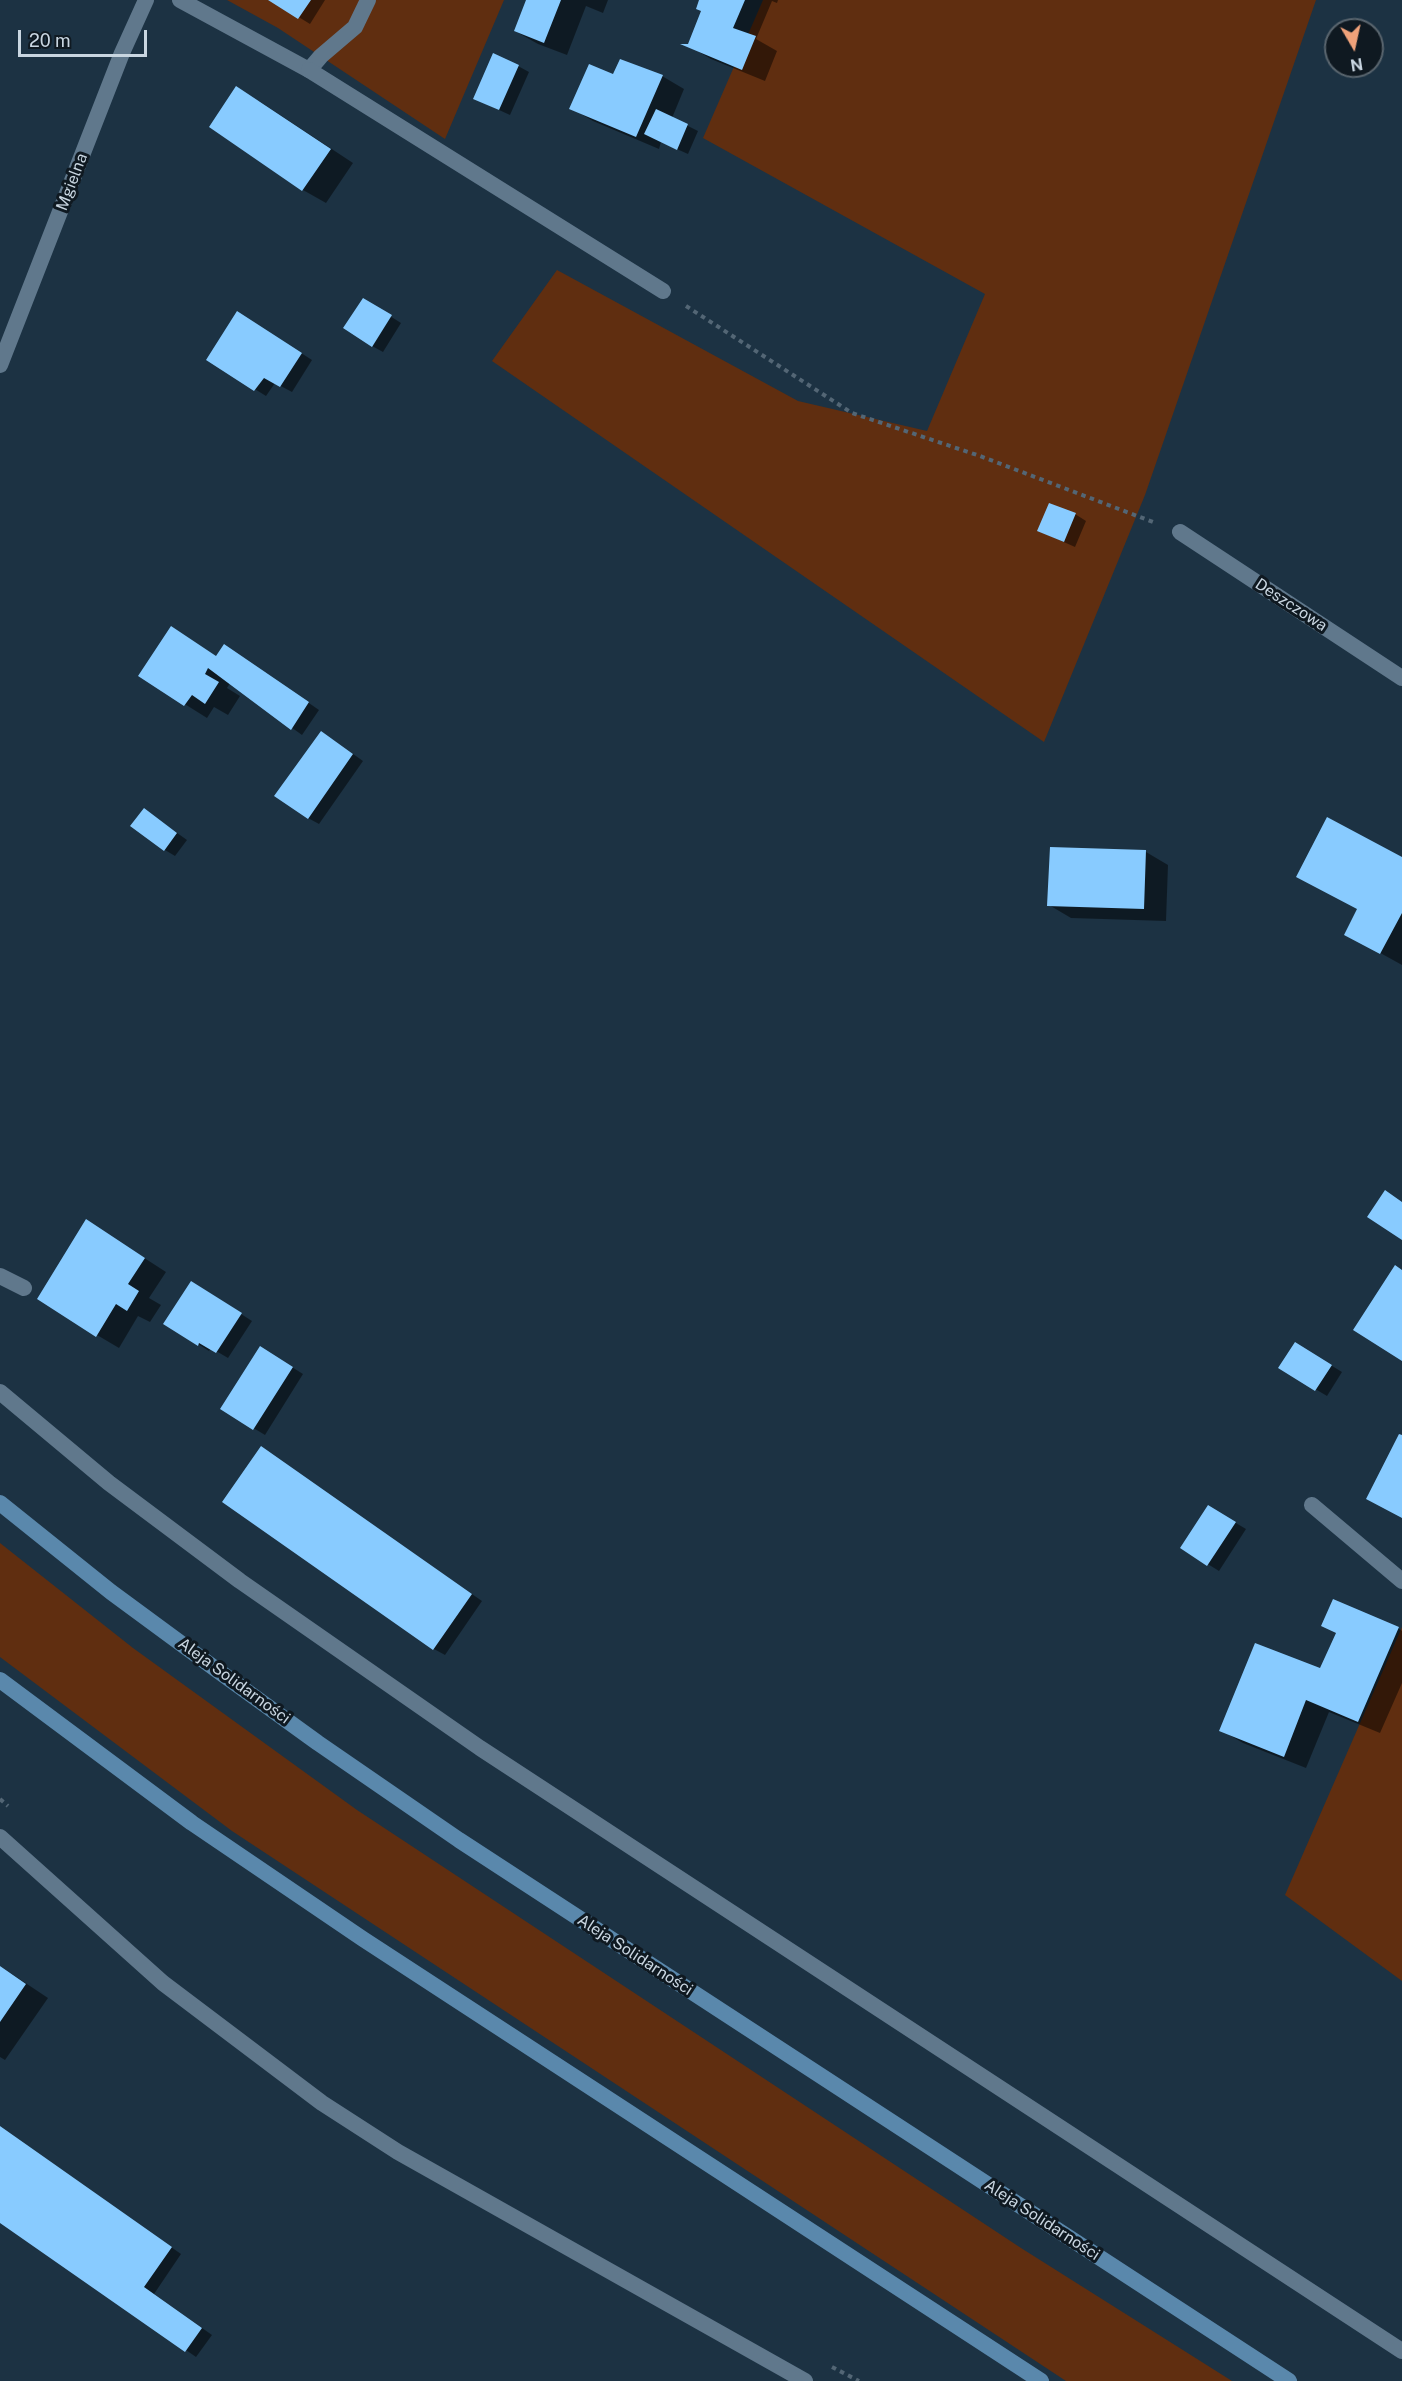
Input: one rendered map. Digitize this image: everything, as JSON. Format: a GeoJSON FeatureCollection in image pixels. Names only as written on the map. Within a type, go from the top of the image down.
{"type":"FeatureCollection","features":[{"type":"Feature","properties":{"kind":"main road","name":"Aleja Solidarności"},"geometry":{"type":"LineString","coordinates":[[0,1503],[111,1592],[217,1670],[459,1840],[1289,2381]]}},
{"type":"Feature","properties":{"kind":"main road"},"geometry":{"type":"LineString","coordinates":[[0,1680],[192,1823],[363,1939],[1041,2381]]}},
{"type":"Feature","properties":{"kind":"street","name":"Mgielna"},"geometry":{"type":"LineString","coordinates":[[0,365],[122,53],[146,0]]}},
{"type":"Feature","properties":{"kind":"street"},"geometry":{"type":"LineString","coordinates":[[180,0],[309,70],[663,291]]}},
{"type":"Feature","properties":{"kind":"street"},"geometry":{"type":"LineString","coordinates":[[309,70],[321,56],[355,27],[368,0]]}},
{"type":"Feature","properties":{"kind":"street","name":"Deszczowa"},"geometry":{"type":"LineString","coordinates":[[1180,532],[1402,678]]}},
{"type":"Feature","properties":{"kind":"street"},"geometry":{"type":"LineString","coordinates":[[0,1276],[24,1288]]}},
{"type":"Feature","properties":{"kind":"street"},"geometry":{"type":"LineString","coordinates":[[0,1392],[109,1483],[240,1581],[480,1748],[1402,2351]]}},
{"type":"Feature","properties":{"kind":"street"},"geometry":{"type":"LineString","coordinates":[[1312,1505],[1402,1581]]}},
{"type":"Feature","properties":{"kind":"street"},"geometry":{"type":"LineString","coordinates":[[0,1837],[163,1983],[322,2103],[398,2152],[805,2381]]}},
{"type":"Feature","properties":{"kind":"path"},"geometry":{"type":"LineString","coordinates":[[663,291],[852,413],[980,456],[1180,532]]}},
{"type":"Feature","properties":{"kind":"path"},"geometry":{"type":"LineString","coordinates":[[0,1798],[16,1813]]}},
{"type":"Feature","properties":{"kind":"path"},"geometry":{"type":"LineString","coordinates":[[830,2365],[859,2381]]}},
{"type":"Feature","properties":{"kind":"shaded area"},"geometry":{"type":"Polygon","coordinates":[[[227,0],[504,0],[445,139],[278,28],[227,0]]]}},
{"type":"Feature","properties":{"kind":"shaded area"},"geometry":{"type":"Polygon","coordinates":[[[763,0],[1316,0],[1145,495],[1044,742],[492,361],[557,270],[798,401],[927,431],[985,294],[703,138],[763,0]]]}},
{"type":"Feature","properties":{"kind":"shaded area"},"geometry":{"type":"Polygon","coordinates":[[[0,1543],[133,1648],[357,1810],[1021,2248],[1232,2381],[1066,2381],[232,1831],[0,1657],[0,1543]]]}},
{"type":"Feature","properties":{"kind":"shaded area"},"geometry":{"type":"Polygon","coordinates":[[[1402,1627],[1402,1981],[1285,1895],[1402,1627]]]}},
{"type":"Feature","properties":{"kind":"building"},"geometry":{"type":"Polygon","coordinates":[[[268,0],[311,0],[298,19],[268,0]]]}},
{"type":"Feature","properties":{"kind":"building"},"geometry":{"type":"Polygon","coordinates":[[[526,0],[561,0],[544,43],[514,31],[526,0]]]}},
{"type":"Feature","properties":{"kind":"building"},"geometry":{"type":"Polygon","coordinates":[[[699,0],[745,0],[733,28],[756,36],[742,70],[680,44],[688,44],[701,11],[696,9],[699,0]]]}},
{"type":"Feature","properties":{"kind":"building"},"geometry":{"type":"Polygon","coordinates":[[[493,53],[519,65],[499,110],[473,99],[493,53]]]}},
{"type":"Feature","properties":{"kind":"building"},"geometry":{"type":"Polygon","coordinates":[[[620,59],[663,75],[636,137],[569,109],[589,64],[613,74],[620,59]]]}},
{"type":"Feature","properties":{"kind":"building"},"geometry":{"type":"Polygon","coordinates":[[[236,86],[331,149],[302,191],[209,127],[236,86]]]}},
{"type":"Feature","properties":{"kind":"building"},"geometry":{"type":"Polygon","coordinates":[[[656,109],[688,124],[677,150],[644,134],[656,109]]]}},
{"type":"Feature","properties":{"kind":"building"},"geometry":{"type":"Polygon","coordinates":[[[363,298],[392,315],[372,347],[343,328],[363,298]]]}},
{"type":"Feature","properties":{"kind":"building"},"geometry":{"type":"Polygon","coordinates":[[[237,311],[302,353],[280,387],[264,378],[254,391],[206,360],[237,311]]]}},
{"type":"Feature","properties":{"kind":"building"},"geometry":{"type":"Polygon","coordinates":[[[1049,503],[1076,513],[1064,542],[1037,531],[1049,503]]]}},
{"type":"Feature","properties":{"kind":"building"},"geometry":{"type":"Polygon","coordinates":[[[171,626],[216,656],[224,644],[309,702],[291,730],[208,668],[205,674],[219,682],[205,704],[192,695],[184,706],[138,676],[171,626]]]}},
{"type":"Feature","properties":{"kind":"building"},"geometry":{"type":"Polygon","coordinates":[[[321,731],[353,754],[308,819],[274,796],[321,731]]]}},
{"type":"Feature","properties":{"kind":"building"},"geometry":{"type":"Polygon","coordinates":[[[144,808],[177,833],[164,851],[130,826],[144,808]]]}},
{"type":"Feature","properties":{"kind":"building"},"geometry":{"type":"Polygon","coordinates":[[[1327,817],[1402,857],[1402,913],[1380,954],[1344,935],[1357,909],[1296,877],[1327,817]]]}},
{"type":"Feature","properties":{"kind":"building"},"geometry":{"type":"Polygon","coordinates":[[[1050,847],[1146,850],[1144,909],[1047,906],[1050,847]]]}},
{"type":"Feature","properties":{"kind":"building"},"geometry":{"type":"Polygon","coordinates":[[[1385,1190],[1402,1202],[1402,1240],[1367,1217],[1385,1190]]]}},
{"type":"Feature","properties":{"kind":"building"},"geometry":{"type":"Polygon","coordinates":[[[86,1219],[145,1258],[128,1284],[139,1291],[127,1311],[116,1304],[96,1337],[37,1299],[86,1219]]]}},
{"type":"Feature","properties":{"kind":"building"},"geometry":{"type":"Polygon","coordinates":[[[1395,1265],[1402,1270],[1402,1361],[1353,1330],[1395,1265]]]}},
{"type":"Feature","properties":{"kind":"building"},"geometry":{"type":"Polygon","coordinates":[[[191,1281],[242,1313],[216,1353],[199,1343],[198,1346],[163,1324],[191,1281]]]}},
{"type":"Feature","properties":{"kind":"building"},"geometry":{"type":"Polygon","coordinates":[[[1295,1342],[1332,1365],[1315,1391],[1278,1368],[1295,1342]]]}},
{"type":"Feature","properties":{"kind":"building"},"geometry":{"type":"Polygon","coordinates":[[[260,1346],[293,1367],[253,1430],[220,1409],[260,1346]]]}},
{"type":"Feature","properties":{"kind":"building"},"geometry":{"type":"Polygon","coordinates":[[[1399,1434],[1402,1435],[1402,1518],[1366,1499],[1399,1434]]]}},
{"type":"Feature","properties":{"kind":"building"},"geometry":{"type":"Polygon","coordinates":[[[261,1446],[472,1594],[433,1650],[222,1502],[261,1446]]]}},
{"type":"Feature","properties":{"kind":"building"},"geometry":{"type":"Polygon","coordinates":[[[1208,1505],[1236,1522],[1207,1566],[1180,1548],[1208,1505]]]}},
{"type":"Feature","properties":{"kind":"building"},"geometry":{"type":"Polygon","coordinates":[[[1333,1599],[1399,1627],[1358,1722],[1306,1700],[1284,1757],[1219,1731],[1255,1643],[1320,1668],[1336,1633],[1321,1626],[1333,1599]]]}},
{"type":"Feature","properties":{"kind":"building"},"geometry":{"type":"Polygon","coordinates":[[[0,1966],[26,1984],[0,2022],[0,1966]]]}},
{"type":"Feature","properties":{"kind":"building"},"geometry":{"type":"Polygon","coordinates":[[[0,2126],[172,2247],[144,2287],[202,2328],[185,2352],[0,2223],[0,2126]]]}}]}
